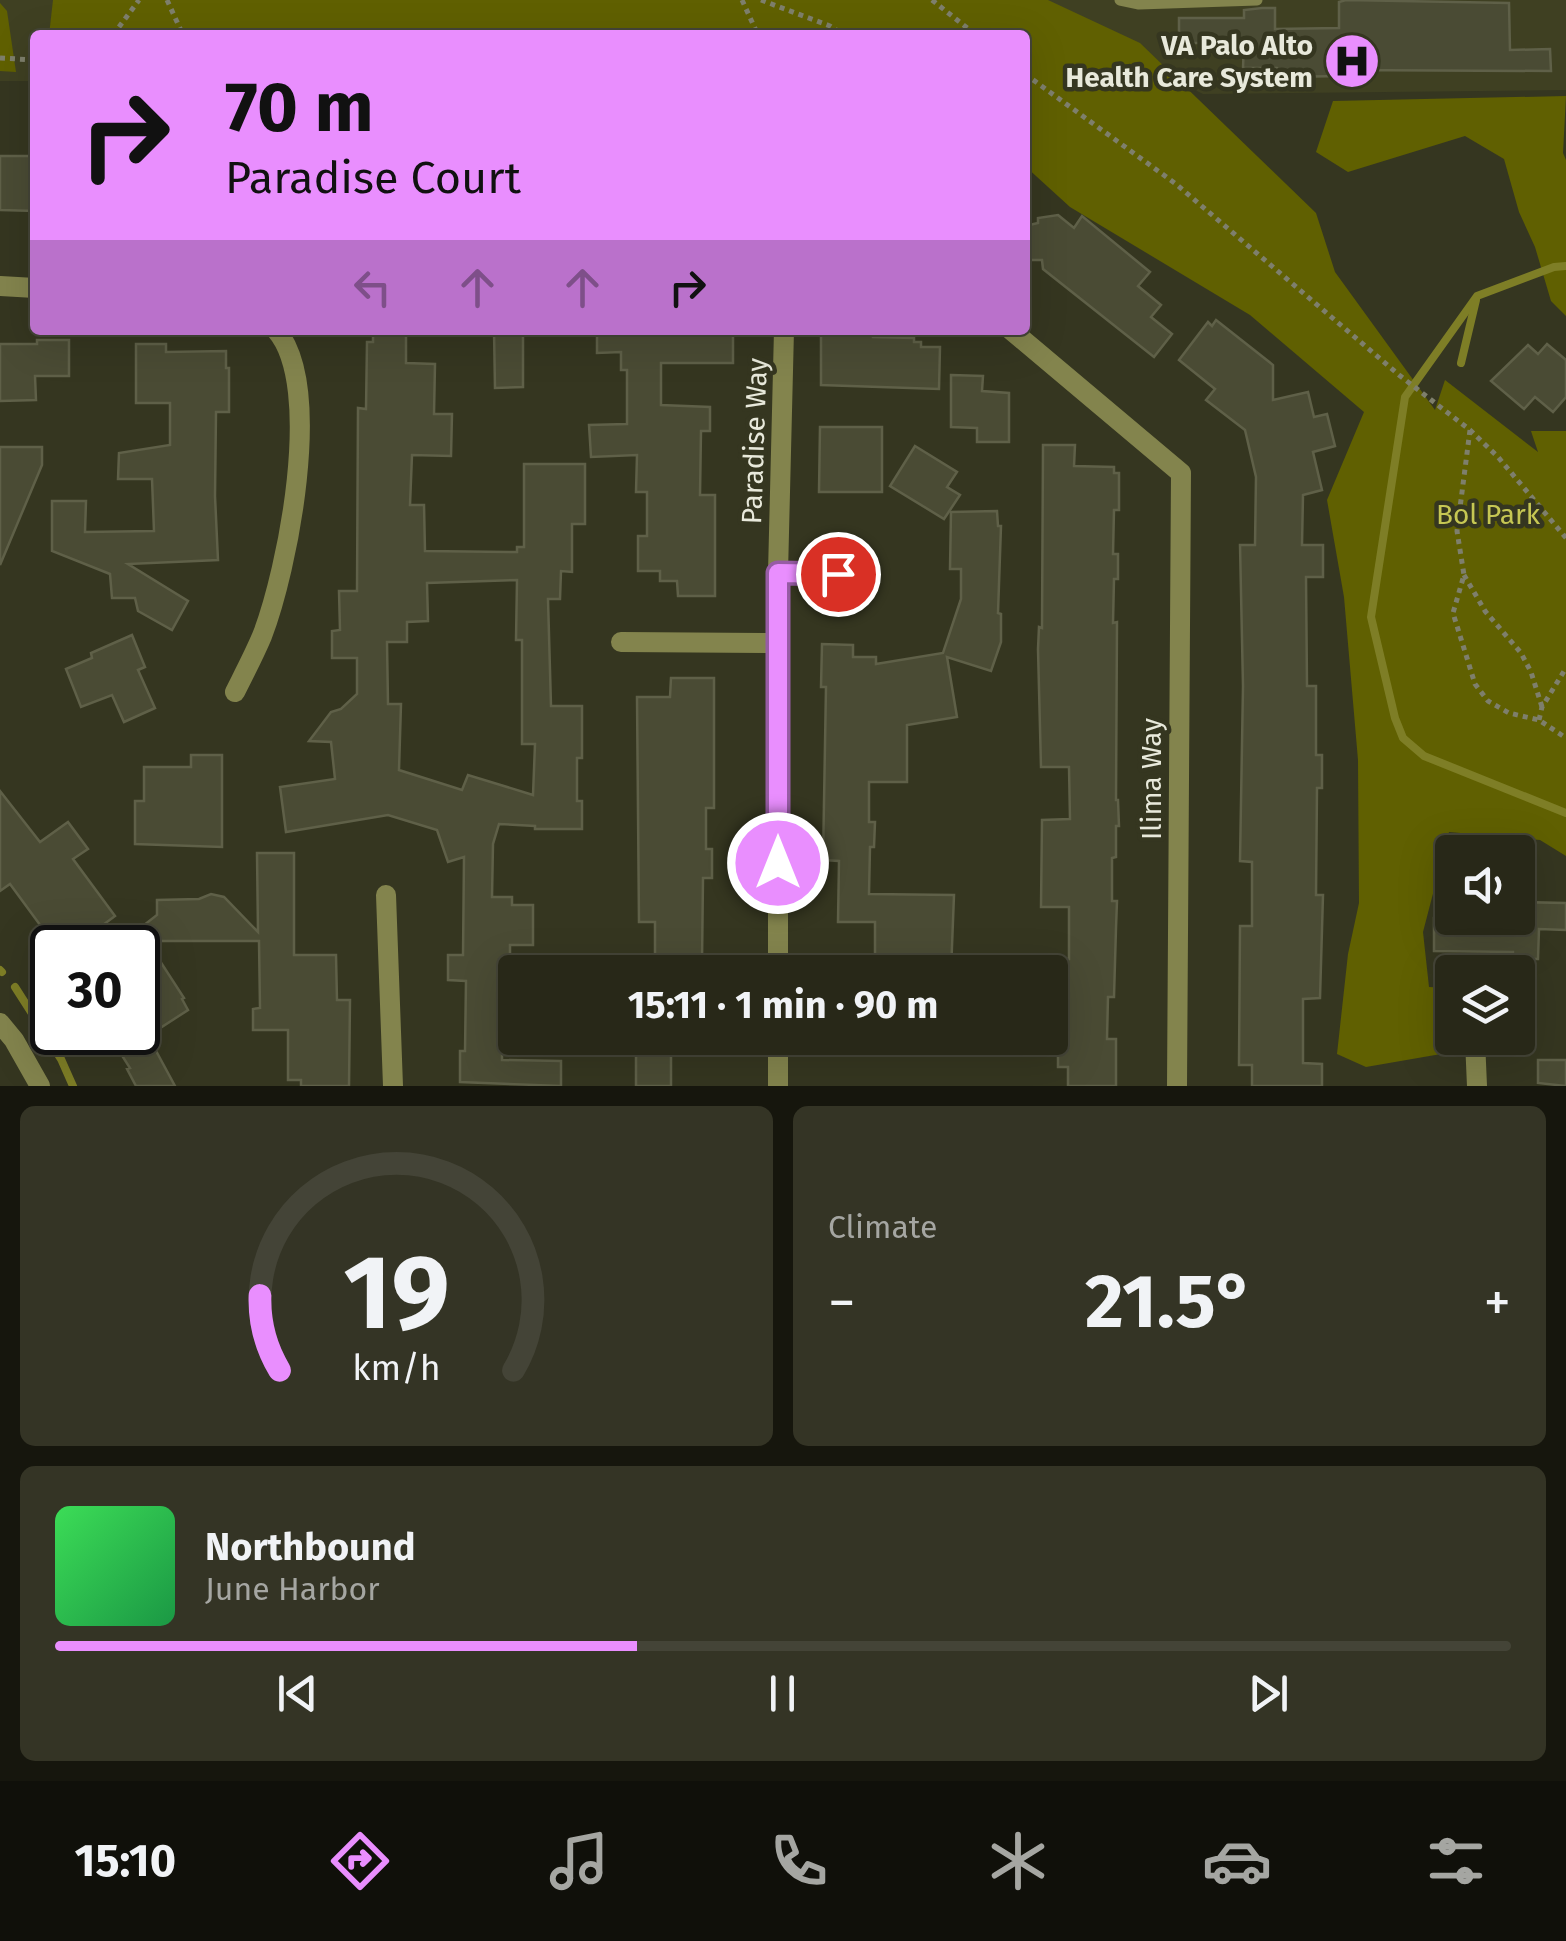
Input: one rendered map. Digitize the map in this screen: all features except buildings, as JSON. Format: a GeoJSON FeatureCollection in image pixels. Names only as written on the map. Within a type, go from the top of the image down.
{"type":"FeatureCollection","features":[{"type":"Feature","properties":{"kind":"street"},"geometry":{"type":"LineString","coordinates":[[0,286],[30,288]]}},
{"type":"Feature","properties":{"kind":"street"},"geometry":{"type":"LineString","coordinates":[[235,692],[262,635],[285,553],[297,484],[299,424],[294,369],[280,335]]}},
{"type":"Feature","properties":{"kind":"street","name":"Paradise Way"},"geometry":{"type":"LineString","coordinates":[[778,955],[778,573],[784,335]]}},
{"type":"Feature","properties":{"kind":"street","name":"Ilima Way"},"geometry":{"type":"LineString","coordinates":[[1017,335],[1181,473],[1177,1086]]}},
{"type":"Feature","properties":{"kind":"street"},"geometry":{"type":"LineString","coordinates":[[778,573],[869,575]]}},
{"type":"Feature","properties":{"kind":"street"},"geometry":{"type":"LineString","coordinates":[[621,642],[778,644]]}},
{"type":"Feature","properties":{"kind":"street"},"geometry":{"type":"LineString","coordinates":[[386,895],[393,1086]]}},
{"type":"Feature","properties":{"kind":"street"},"geometry":{"type":"LineString","coordinates":[[0,1023],[40,1086]]}},
{"type":"Feature","properties":{"kind":"street"},"geometry":{"type":"LineString","coordinates":[[778,1055],[778,1086]]}},
{"type":"Feature","properties":{"kind":"street"},"geometry":{"type":"LineString","coordinates":[[1476,1055],[1477,1086]]}},
{"type":"Feature","properties":{"kind":"lane"},"geometry":{"type":"LineString","coordinates":[[1120,0],[1139,4],[1257,0]]}},
{"type":"Feature","properties":{"kind":"path"},"geometry":{"type":"LineString","coordinates":[[118,30],[139,0]]}},
{"type":"Feature","properties":{"kind":"path"},"geometry":{"type":"LineString","coordinates":[[167,0],[181,30]]}},
{"type":"Feature","properties":{"kind":"path"},"geometry":{"type":"LineString","coordinates":[[742,0],[756,30]]}},
{"type":"Feature","properties":{"kind":"path"},"geometry":{"type":"LineString","coordinates":[[761,0],[836,30]]}},
{"type":"Feature","properties":{"kind":"path"},"geometry":{"type":"LineString","coordinates":[[932,0],[970,30]]}},
{"type":"Feature","properties":{"kind":"path"},"geometry":{"type":"LineString","coordinates":[[0,58],[30,60]]}},
{"type":"Feature","properties":{"kind":"path"},"geometry":{"type":"LineString","coordinates":[[1030,80],[1176,184],[1399,376],[1470,430],[1498,456],[1566,538]]}},
{"type":"Feature","properties":{"kind":"path"},"geometry":{"type":"LineString","coordinates":[[1470,430],[1457,531],[1464,575],[1485,611],[1521,653],[1532,672],[1542,707]]}},
{"type":"Feature","properties":{"kind":"path"},"geometry":{"type":"LineString","coordinates":[[1464,575],[1453,613],[1475,684],[1488,701],[1509,713],[1539,720],[1566,738]]}},
{"type":"Feature","properties":{"kind":"path"},"geometry":{"type":"LineString","coordinates":[[1539,720],[1542,707],[1566,668]]}},
{"type":"Feature","properties":{"kind":"shaded area"},"geometry":{"type":"Polygon","coordinates":[[[0,0],[54,0],[50,30],[30,30],[30,81],[0,81],[0,0]]]}},
{"type":"Feature","properties":{"kind":"shaded area","name":"VA Palo Alto Health Care System"},"geometry":{"type":"Polygon","coordinates":[[[1036,0],[1566,0],[1566,90],[1203,94],[1081,33],[1036,0]]]}},
{"type":"Feature","properties":{"kind":"green space","name":"Bol Park"},"geometry":{"type":"Polygon","coordinates":[[[53,0],[1048,0],[1140,43],[1316,213],[1335,272],[1435,410],[1445,380],[1538,452],[1531,431],[1566,431],[1566,856],[1535,840],[1535,835],[1435,835],[1435,886],[1423,932],[1429,987],[1435,987],[1435,1055],[1366,1067],[1337,1054],[1348,954],[1359,903],[1358,760],[1344,597],[1327,500],[1364,412],[1250,315],[1070,207],[1030,171],[1030,30],[50,30],[53,0]]]}},
{"type":"Feature","properties":{"kind":"green space"},"geometry":{"type":"Polygon","coordinates":[[[0,3],[7,11],[16,72],[0,71],[0,3]]]}},
{"type":"Feature","properties":{"kind":"green space"},"geometry":{"type":"Polygon","coordinates":[[[1566,96],[1566,316],[1551,301],[1504,159],[1465,136],[1348,172],[1316,152],[1333,101],[1566,96]]]}},
{"type":"Feature","properties":{"kind":"waterway"},"geometry":{"type":"LineString","coordinates":[[1566,266],[1477,296],[1405,397],[1371,617],[1403,738],[1424,756],[1566,813]]}},
{"type":"Feature","properties":{"kind":"waterway"},"geometry":{"type":"LineString","coordinates":[[1461,363],[1476,300]]}},
{"type":"Feature","properties":{"kind":"waterway"},"geometry":{"type":"LineString","coordinates":[[15,987],[61,1059],[73,1086]]}},
{"type":"Feature","properties":{"kind":"place","name":"VA Palo Alto Health Care System"},"geometry":{"type":"Point","coordinates":[1352,61]}},
{"type":"Feature","properties":{"kind":"route"},"geometry":{"type":"LineString","coordinates":[[778,863],[778,573],[838,574]]}}]}
